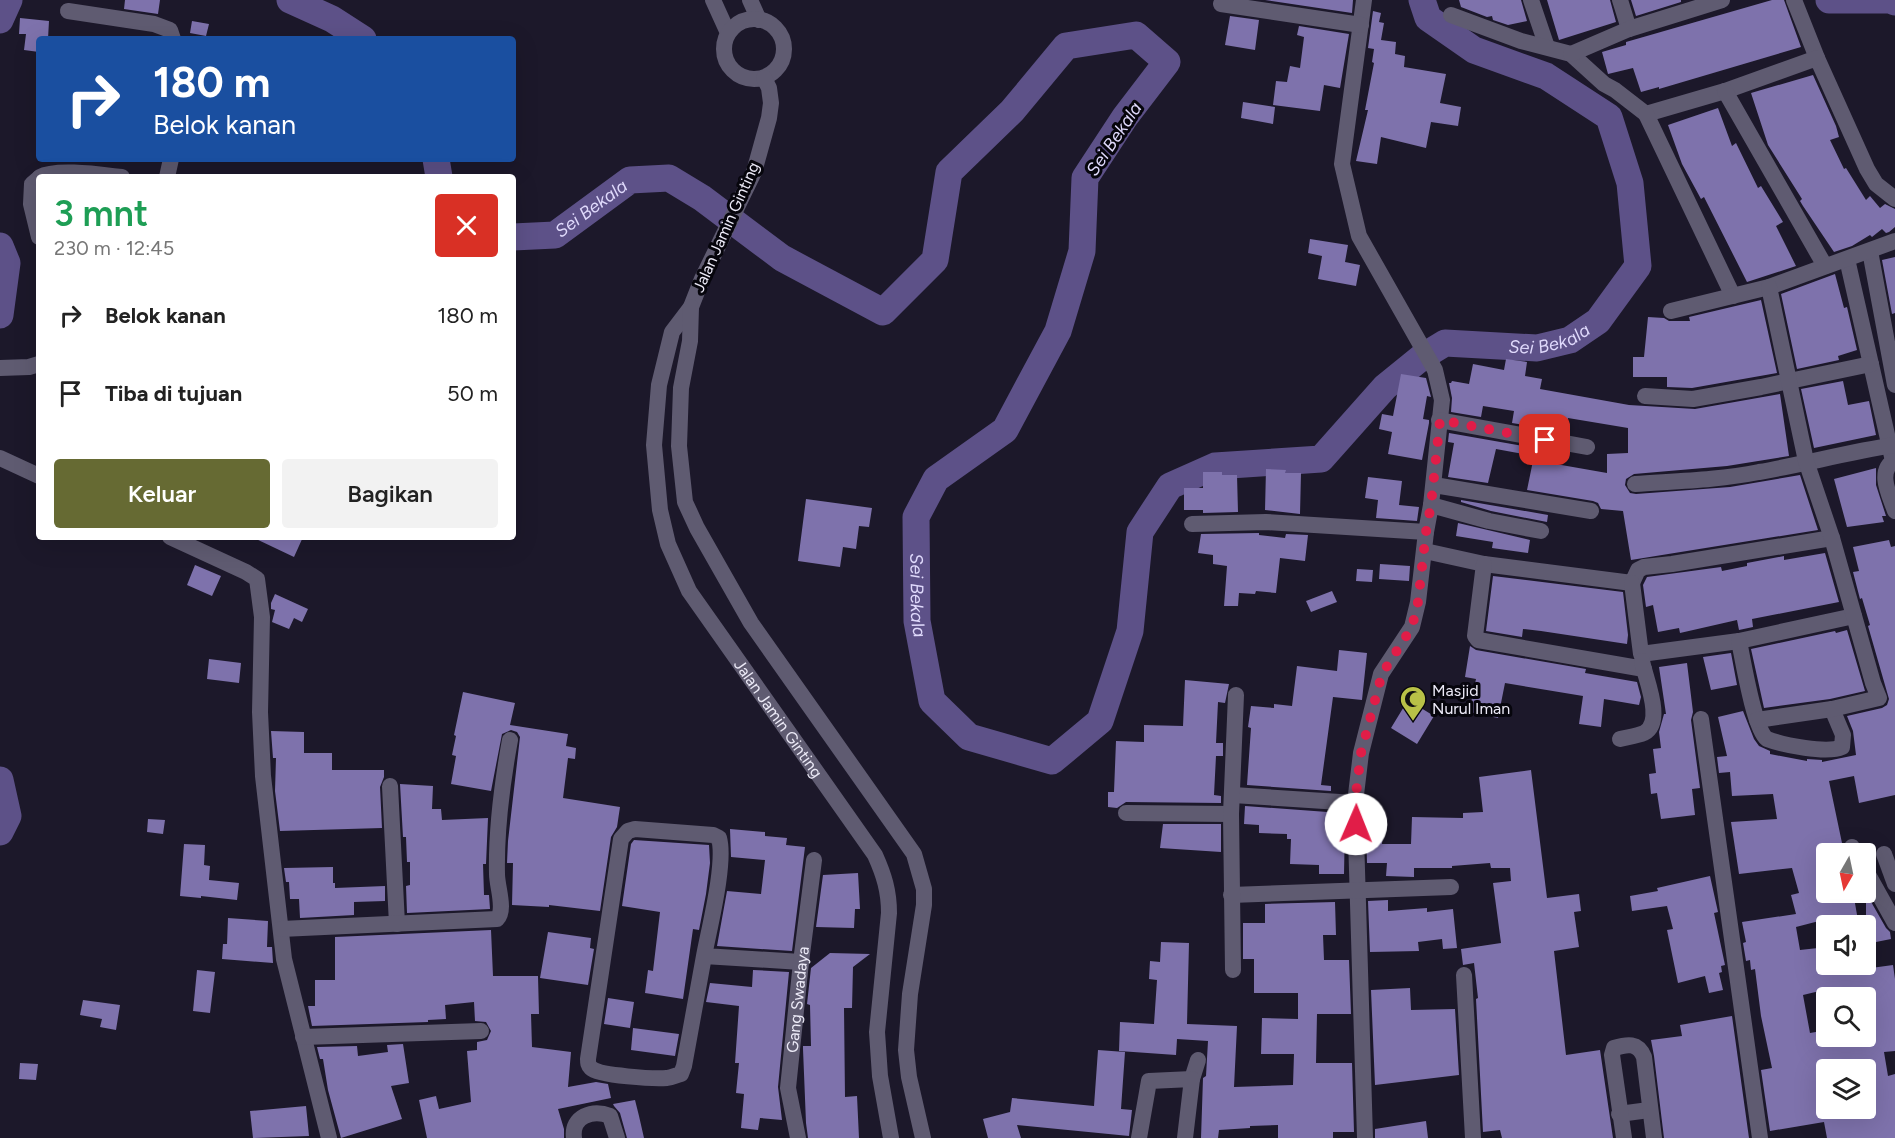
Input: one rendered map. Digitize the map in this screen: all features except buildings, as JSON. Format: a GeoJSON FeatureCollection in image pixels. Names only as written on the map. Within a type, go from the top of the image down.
{"type":"FeatureCollection","features":[{"type":"Feature","properties":{"kind":"street"},"geometry":{"type":"LineString","coordinates":[[713,0],[728,33]]}},
{"type":"Feature","properties":{"kind":"street"},"geometry":{"type":"LineString","coordinates":[[750,0],[759,20]]}},
{"type":"Feature","properties":{"kind":"street"},"geometry":{"type":"LineString","coordinates":[[1364,0],[1342,164],[1359,236],[1435,370],[1442,400],[1434,485],[1418,602],[1412,627],[1382,674],[1361,753],[1355,802],[1365,1138]]}},
{"type":"Feature","properties":{"kind":"street"},"geometry":{"type":"LineString","coordinates":[[1531,0],[1547,47]]}},
{"type":"Feature","properties":{"kind":"street"},"geometry":{"type":"LineString","coordinates":[[1620,0],[1629,29]]}},
{"type":"Feature","properties":{"kind":"street"},"geometry":{"type":"LineString","coordinates":[[1794,0],[1817,58],[1867,169],[1876,184],[1895,199]]}},
{"type":"Feature","properties":{"kind":"street"},"geometry":{"type":"LineString","coordinates":[[1571,54],[1629,29],[1718,1]]}},
{"type":"Feature","properties":{"kind":"street"},"geometry":{"type":"LineString","coordinates":[[1221,4],[1361,24]]}},
{"type":"Feature","properties":{"kind":"street"},"geometry":{"type":"LineString","coordinates":[[68,11],[154,24],[170,30],[172,36]]}},
{"type":"Feature","properties":{"kind":"street"},"geometry":{"type":"LineString","coordinates":[[1451,15],[1521,41],[1571,54],[1604,84],[1646,114],[1733,296]]}},
{"type":"Feature","properties":{"kind":"street"},"geometry":{"type":"LineString","coordinates":[[747,20],[759,20],[775,28],[784,44],[782,62],[764,78],[746,78],[736,74],[724,55],[724,44],[728,33],[747,20]]}},
{"type":"Feature","properties":{"kind":"street"},"geometry":{"type":"LineString","coordinates":[[1646,114],[1725,91],[1817,58]]}},
{"type":"Feature","properties":{"kind":"street","name":"Jalan Jamin Ginting"},"geometry":{"type":"LineString","coordinates":[[764,78],[769,88],[771,103],[754,172],[702,279],[691,307],[672,332],[659,385],[654,445],[660,510],[668,544],[689,591],[875,855],[885,876],[889,895],[889,913],[877,1032],[880,1076],[891,1138]]}},
{"type":"Feature","properties":{"kind":"street"},"geometry":{"type":"LineString","coordinates":[[1725,91],[1825,267]]}},
{"type":"Feature","properties":{"kind":"street"},"geometry":{"type":"LineString","coordinates":[[51,174],[75,174]]}},
{"type":"Feature","properties":{"kind":"street"},"geometry":{"type":"LineString","coordinates":[[36,181],[32,184],[30,204],[36,226]]}},
{"type":"Feature","properties":{"kind":"street"},"geometry":{"type":"LineString","coordinates":[[1671,311],[1769,287],[1895,241]]}},
{"type":"Feature","properties":{"kind":"street"},"geometry":{"type":"LineString","coordinates":[[1869,251],[1893,362],[1895,385]]}},
{"type":"Feature","properties":{"kind":"street"},"geometry":{"type":"LineString","coordinates":[[1847,259],[1893,453],[1885,478],[1895,511]]}},
{"type":"Feature","properties":{"kind":"street"},"geometry":{"type":"LineString","coordinates":[[1769,287],[1806,461],[1832,538],[1873,683],[1887,696]]}},
{"type":"Feature","properties":{"kind":"street","name":"Jalan Jamin Ginting"},"geometry":{"type":"LineString","coordinates":[[691,307],[690,341],[681,388],[680,446],[686,502],[697,528],[751,623],[914,854],[921,873],[924,905],[910,994],[906,1050],[909,1077],[923,1138]]}},
{"type":"Feature","properties":{"kind":"street"},"geometry":{"type":"LineString","coordinates":[[1645,396],[1693,399],[1871,363]]}},
{"type":"Feature","properties":{"kind":"street"},"geometry":{"type":"LineString","coordinates":[[0,368],[36,365]]}},
{"type":"Feature","properties":{"kind":"street"},"geometry":{"type":"LineString","coordinates":[[1440,420],[1587,447]]}},
{"type":"Feature","properties":{"kind":"street"},"geometry":{"type":"LineString","coordinates":[[1635,484],[1726,477],[1806,461],[1893,453]]}},
{"type":"Feature","properties":{"kind":"street"},"geometry":{"type":"LineString","coordinates":[[0,458],[36,475]]}},
{"type":"Feature","properties":{"kind":"street"},"geometry":{"type":"LineString","coordinates":[[1434,485],[1591,511]]}},
{"type":"Feature","properties":{"kind":"street"},"geometry":{"type":"LineString","coordinates":[[1431,505],[1489,521],[1540,531]]}},
{"type":"Feature","properties":{"kind":"street"},"geometry":{"type":"LineString","coordinates":[[1192,524],[1266,522],[1426,532]]}},
{"type":"Feature","properties":{"kind":"street"},"geometry":{"type":"LineString","coordinates":[[1620,739],[1644,733],[1653,719],[1654,707],[1642,662],[1632,582],[1638,570],[1644,567],[1832,538]]}},
{"type":"Feature","properties":{"kind":"street"},"geometry":{"type":"LineString","coordinates":[[176,540],[252,575],[257,579],[259,585],[262,617],[260,712],[263,776],[284,959],[329,1138]]}},
{"type":"Feature","properties":{"kind":"street"},"geometry":{"type":"LineString","coordinates":[[1425,551],[1484,564],[1632,582]]}},
{"type":"Feature","properties":{"kind":"street"},"geometry":{"type":"LineString","coordinates":[[1484,564],[1475,636],[1478,640],[1642,662],[1854,616]]}},
{"type":"Feature","properties":{"kind":"street"},"geometry":{"type":"LineString","coordinates":[[1739,641],[1757,720],[1763,736],[1772,741],[1820,750],[1836,750],[1844,743],[1832,709]]}},
{"type":"Feature","properties":{"kind":"street"},"geometry":{"type":"LineString","coordinates":[[1233,970],[1231,814],[1236,695]]}},
{"type":"Feature","properties":{"kind":"street"},"geometry":{"type":"LineString","coordinates":[[1757,720],[1832,709],[1887,696]]}},
{"type":"Feature","properties":{"kind":"street"},"geometry":{"type":"LineString","coordinates":[[1701,719],[1760,1138]]}},
{"type":"Feature","properties":{"kind":"street"},"geometry":{"type":"LineString","coordinates":[[281,929],[489,921],[500,917],[497,875],[499,827],[502,786],[510,740]]}},
{"type":"Feature","properties":{"kind":"street"},"geometry":{"type":"LineString","coordinates":[[390,786],[397,924]]}},
{"type":"Feature","properties":{"kind":"street"},"geometry":{"type":"LineString","coordinates":[[1233,795],[1355,802]]}},
{"type":"Feature","properties":{"kind":"street"},"geometry":{"type":"LineString","coordinates":[[1126,813],[1231,814]]}},
{"type":"Feature","properties":{"kind":"street"},"geometry":{"type":"LineString","coordinates":[[628,831],[713,835],[719,838],[719,873],[704,957],[681,1074],[668,1078],[610,1075],[589,1066],[594,1010],[621,839],[628,831]]}},
{"type":"Feature","properties":{"kind":"street"},"geometry":{"type":"LineString","coordinates":[[1884,854],[1895,884]]}},
{"type":"Feature","properties":{"kind":"street","name":"Gang Swadaya"},"geometry":{"type":"LineString","coordinates":[[798,1138],[788,1088],[814,860]]}},
{"type":"Feature","properties":{"kind":"street"},"geometry":{"type":"LineString","coordinates":[[1231,895],[1450,887]]}},
{"type":"Feature","properties":{"kind":"street"},"geometry":{"type":"LineString","coordinates":[[1876,889],[1895,923]]}},
{"type":"Feature","properties":{"kind":"street"},"geometry":{"type":"LineString","coordinates":[[704,957],[801,962]]}},
{"type":"Feature","properties":{"kind":"street"},"geometry":{"type":"LineString","coordinates":[[1464,975],[1473,1138]]}},
{"type":"Feature","properties":{"kind":"street"},"geometry":{"type":"LineString","coordinates":[[303,1037],[482,1031]]}},
{"type":"Feature","properties":{"kind":"street"},"geometry":{"type":"LineString","coordinates":[[1624,1138],[1612,1051],[1614,1048],[1630,1044],[1636,1046],[1644,1057],[1654,1138]]}},
{"type":"Feature","properties":{"kind":"street"},"geometry":{"type":"LineString","coordinates":[[1185,1138],[1192,1079],[1198,1060]]}},
{"type":"Feature","properties":{"kind":"street"},"geometry":{"type":"LineString","coordinates":[[1139,1138],[1149,1081],[1192,1079]]}},
{"type":"Feature","properties":{"kind":"street"},"geometry":{"type":"LineString","coordinates":[[1619,1114],[1649,1110]]}},
{"type":"Feature","properties":{"kind":"street"},"geometry":{"type":"LineString","coordinates":[[574,1138],[574,1126],[578,1119],[602,1113],[610,1116],[617,1138]]}},
{"type":"Feature","properties":{"kind":"waterway","name":"Sei Bekala"},"geometry":{"type":"LineString","coordinates":[[0,20],[9,0]]}},
{"type":"Feature","properties":{"kind":"waterway","name":"Sei Bekala"},"geometry":{"type":"LineString","coordinates":[[290,0],[332,19],[358,36]]}},
{"type":"Feature","properties":{"kind":"waterway","name":"Sei Bekala"},"geometry":{"type":"LineString","coordinates":[[516,237],[555,235],[630,180],[669,178],[702,198],[782,258],[883,312],[935,260],[949,172],[1012,111],[1066,46],[1136,35],[1167,62],[1125,117],[1085,178],[1082,251],[1058,331],[1005,430],[936,479],[916,517],[917,621],[932,701],[969,737],[1052,761],[1100,721],[1130,631],[1140,532],[1170,486],[1215,466],[1321,459],[1385,387],[1422,357],[1445,343],[1537,348],[1570,340],[1598,321],[1638,266],[1630,183],[1609,117],[1546,76],[1474,50],[1428,18],[1422,0]]}},
{"type":"Feature","properties":{"kind":"waterway","name":"Sei Bekala"},"geometry":{"type":"LineString","coordinates":[[1829,0],[1890,0],[1895,2]]}},
{"type":"Feature","properties":{"kind":"waterway","name":"Sei Bekala"},"geometry":{"type":"LineString","coordinates":[[436,162],[438,174]]}},
{"type":"Feature","properties":{"kind":"waterway","name":"Sei Bekala"},"geometry":{"type":"LineString","coordinates":[[0,246],[7,263],[0,315]]}},
{"type":"Feature","properties":{"kind":"waterway","name":"Sei Bekala"},"geometry":{"type":"LineString","coordinates":[[0,780],[8,816],[0,832]]}},
{"type":"Feature","properties":{"kind":"place","name":"Masjid Nurul Iman"},"geometry":{"type":"Point","coordinates":[1413,722]}},
{"type":"Feature","properties":{"kind":"route"},"geometry":{"type":"LineString","coordinates":[[1356,824],[1355,802],[1361,753],[1382,674],[1412,627],[1418,602],[1440,420],[1545,440]]}}]}
